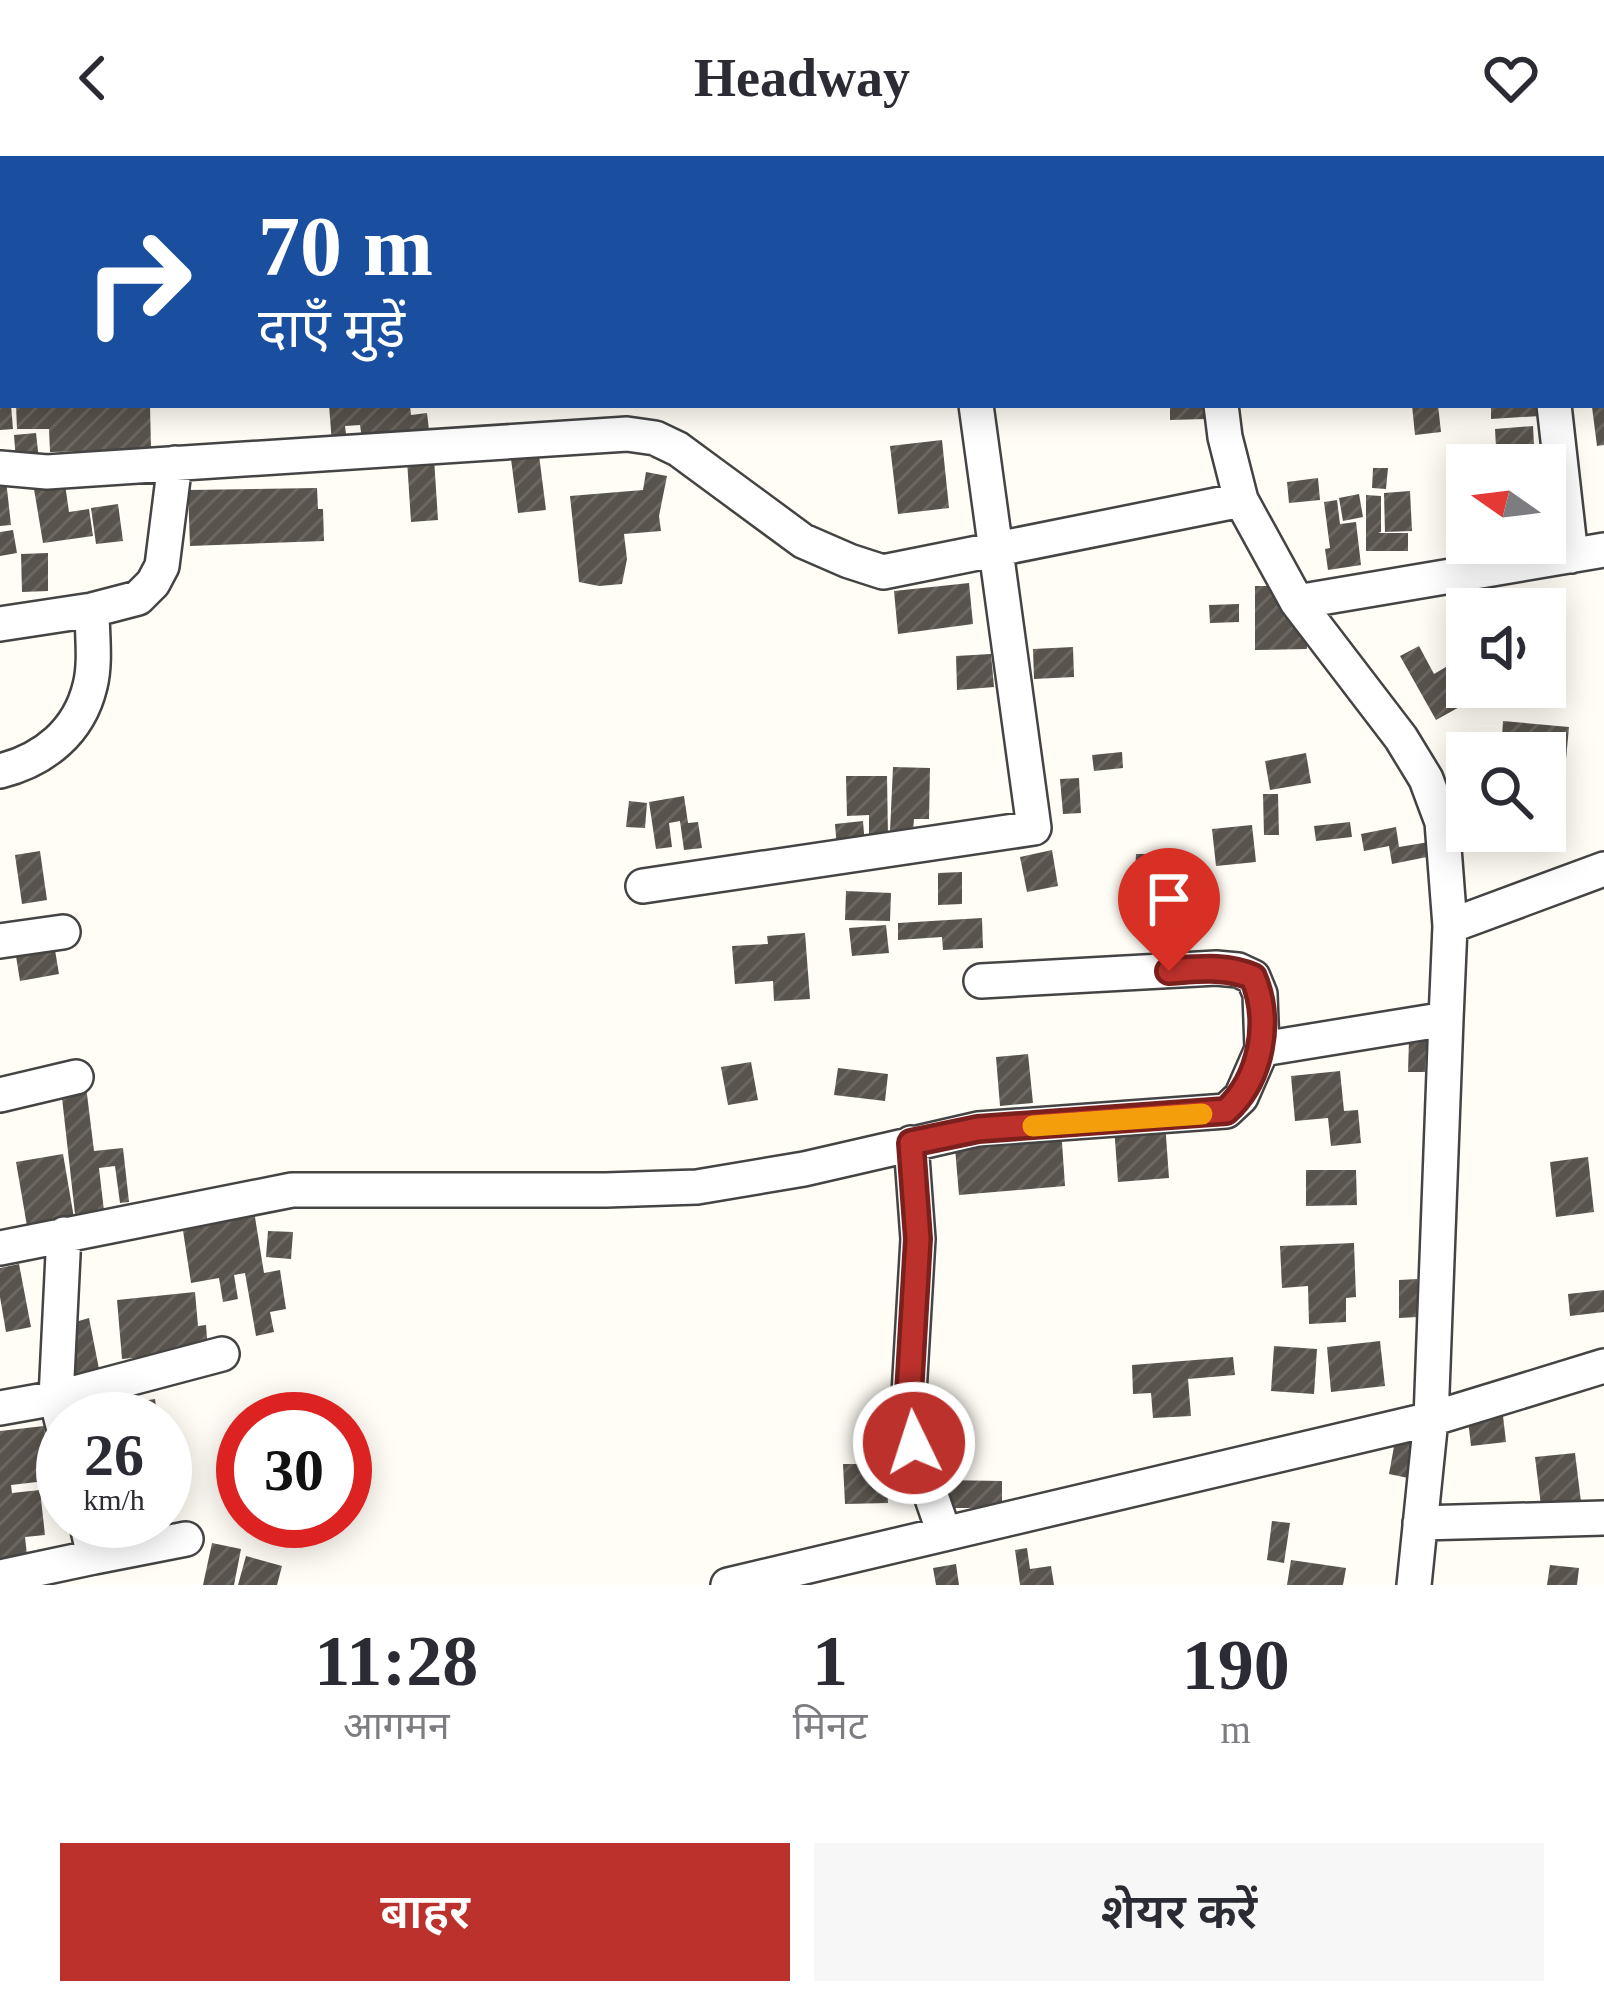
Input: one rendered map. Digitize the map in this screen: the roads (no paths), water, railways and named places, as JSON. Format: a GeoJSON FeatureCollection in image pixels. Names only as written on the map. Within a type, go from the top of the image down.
{"type":"FeatureCollection","features":[{"type":"Feature","properties":{"kind":"street"},"geometry":{"type":"LineString","coordinates":[[643,886],[1034,828],[976,408]]}},
{"type":"Feature","properties":{"kind":"street"},"geometry":{"type":"LineString","coordinates":[[1221,408],[1241,500],[1297,602],[1426,779],[1442,822],[1450,926],[1447,1019],[1431,1419],[1414,1585]]}},
{"type":"Feature","properties":{"kind":"street"},"geometry":{"type":"LineString","coordinates":[[1297,602],[1588,553],[1555,408]]}},
{"type":"Feature","properties":{"kind":"street"},"geometry":{"type":"LineString","coordinates":[[0,468],[47,472],[627,434],[655,438],[677,449],[803,541],[883,572],[1241,500]]}},
{"type":"Feature","properties":{"kind":"street"},"geometry":{"type":"LineString","coordinates":[[0,624],[138,598],[162,566],[175,463]]}},
{"type":"Feature","properties":{"kind":"street"},"geometry":{"type":"LineString","coordinates":[[0,771],[55,748],[78,717],[91,684],[92,610]]}},
{"type":"Feature","properties":{"kind":"street"},"geometry":{"type":"LineString","coordinates":[[1450,926],[1604,869]]}},
{"type":"Feature","properties":{"kind":"street"},"geometry":{"type":"LineString","coordinates":[[0,941],[63,932]]}},
{"type":"Feature","properties":{"kind":"street"},"geometry":{"type":"LineString","coordinates":[[0,1248],[292,1190],[698,1186],[804,1169],[978,1129],[1226,1111],[1241,1097],[1262,1049],[1260,994],[1253,977],[1238,970],[981,981]]}},
{"type":"Feature","properties":{"kind":"street"},"geometry":{"type":"LineString","coordinates":[[1262,1049],[1447,1019]]}},
{"type":"Feature","properties":{"kind":"street"},"geometry":{"type":"LineString","coordinates":[[0,1095],[76,1077]]}},
{"type":"Feature","properties":{"kind":"street"},"geometry":{"type":"LineString","coordinates":[[911,1143],[918,1239],[908,1411],[944,1533]]}},
{"type":"Feature","properties":{"kind":"street"},"geometry":{"type":"LineString","coordinates":[[60,1392],[64,1234]]}},
{"type":"Feature","properties":{"kind":"street"},"geometry":{"type":"LineString","coordinates":[[116,1392],[222,1354]]}},
{"type":"Feature","properties":{"kind":"street"},"geometry":{"type":"LineString","coordinates":[[728,1585],[1431,1419],[1604,1366]]}},
{"type":"Feature","properties":{"kind":"street"},"geometry":{"type":"LineString","coordinates":[[0,1408],[36,1410]]}},
{"type":"Feature","properties":{"kind":"street"},"geometry":{"type":"LineString","coordinates":[[1420,1523],[1604,1518]]}},
{"type":"Feature","properties":{"kind":"street"},"geometry":{"type":"LineString","coordinates":[[0,1576],[90,1567],[153,1548]]}}]}
